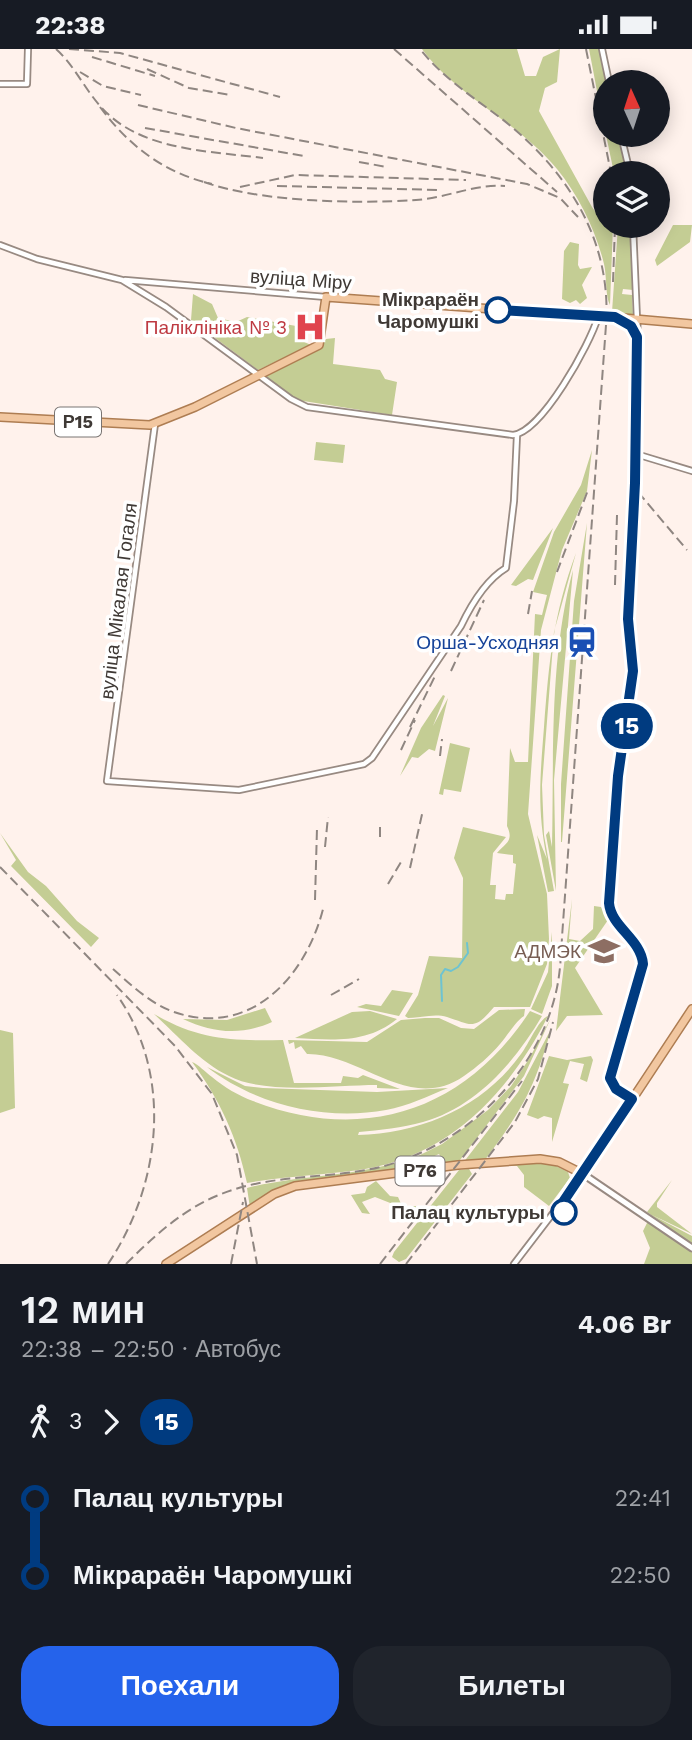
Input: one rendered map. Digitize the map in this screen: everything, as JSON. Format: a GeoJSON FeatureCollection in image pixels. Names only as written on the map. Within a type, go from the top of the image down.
{"type":"FeatureCollection","features":[{"type":"Feature","properties":{"kind":"main road","name":"вуліца Міру"},"geometry":{"type":"LineString","coordinates":[[326,297],[692,324]]}},
{"type":"Feature","properties":{"kind":"main road","name":"Р15"},"geometry":{"type":"LineString","coordinates":[[0,417],[119,425],[155,424],[319,345],[326,297]]}},
{"type":"Feature","properties":{"kind":"main road"},"geometry":{"type":"LineString","coordinates":[[608,317],[631,326],[637,337]]}},
{"type":"Feature","properties":{"kind":"main road"},"geometry":{"type":"LineString","coordinates":[[632,1099],[616,1089],[610,1078],[640,977],[642,955],[612,916],[609,903],[618,776],[633,671],[628,619],[636,454],[637,319]]}},
{"type":"Feature","properties":{"kind":"main road"},"geometry":{"type":"LineString","coordinates":[[692,1009],[583,1174],[692,1248]]}},
{"type":"Feature","properties":{"kind":"main road","name":"Р76"},"geometry":{"type":"LineString","coordinates":[[166,1264],[274,1194],[295,1186],[458,1165],[540,1159],[559,1162],[583,1174]]}},
{"type":"Feature","properties":{"kind":"street"},"geometry":{"type":"LineString","coordinates":[[0,85],[27,84],[28,49]]}},
{"type":"Feature","properties":{"kind":"street"},"geometry":{"type":"LineString","coordinates":[[602,49],[606,70]]}},
{"type":"Feature","properties":{"kind":"street"},"geometry":{"type":"LineString","coordinates":[[634,238],[637,319]]}},
{"type":"Feature","properties":{"kind":"street"},"geometry":{"type":"LineString","coordinates":[[0,245],[37,258],[122,280],[158,301],[291,400],[307,407],[517,435],[533,425],[608,317]]}},
{"type":"Feature","properties":{"kind":"street","name":"вуліца Міру"},"geometry":{"type":"LineString","coordinates":[[122,280],[326,297]]}},
{"type":"Feature","properties":{"kind":"street"},"geometry":{"type":"LineString","coordinates":[[143,283],[143,292]]}},
{"type":"Feature","properties":{"kind":"street"},"geometry":{"type":"LineString","coordinates":[[153,284],[153,294],[158,301]]}},
{"type":"Feature","properties":{"kind":"street","name":"вуліца Мікалая Гогаля"},"geometry":{"type":"LineString","coordinates":[[155,424],[107,781],[239,790],[355,766],[372,758],[469,608],[496,575],[506,568],[517,435]]}},
{"type":"Feature","properties":{"kind":"street"},"geometry":{"type":"LineString","coordinates":[[636,454],[692,471]]}},
{"type":"Feature","properties":{"kind":"street"},"geometry":{"type":"LineString","coordinates":[[513,1264],[583,1174]]}},
{"type":"Feature","properties":{"kind":"green space"},"geometry":{"type":"Polygon","coordinates":[[[422,49],[517,49],[525,76],[536,76],[543,57],[560,49],[557,82],[545,88],[539,111],[593,208],[593,232],[565,179],[542,152],[436,66],[422,49]]]}},
{"type":"Feature","properties":{"kind":"green space"},"geometry":{"type":"Polygon","coordinates":[[[589,49],[599,49],[603,70],[593,70],[589,49]]]}},
{"type":"Feature","properties":{"kind":"green space"},"geometry":{"type":"Polygon","coordinates":[[[609,147],[621,147],[624,161],[611,161],[609,147]]]}},
{"type":"Feature","properties":{"kind":"green space"},"geometry":{"type":"Polygon","coordinates":[[[673,225],[692,225],[690,242],[657,266],[655,260],[666,238],[670,238],[673,225]]]}},
{"type":"Feature","properties":{"kind":"green space"},"geometry":{"type":"Polygon","coordinates":[[[613,238],[610,305],[604,264],[596,239],[613,238]]]}},
{"type":"Feature","properties":{"kind":"green space"},"geometry":{"type":"Polygon","coordinates":[[[617,238],[631,238],[633,290],[623,289],[622,294],[632,295],[633,315],[615,316],[617,312],[612,312],[617,238]]]}},
{"type":"Feature","properties":{"kind":"green space"},"geometry":{"type":"Polygon","coordinates":[[[570,242],[579,244],[580,269],[592,267],[582,285],[587,298],[580,304],[576,300],[570,303],[562,299],[564,251],[570,242]]]}},
{"type":"Feature","properties":{"kind":"green space"},"geometry":{"type":"Polygon","coordinates":[[[193,294],[212,304],[218,318],[236,322],[247,317],[296,326],[302,341],[311,345],[258,370],[191,320],[193,294]]]}},
{"type":"Feature","properties":{"kind":"green space"},"geometry":{"type":"Polygon","coordinates":[[[335,338],[333,364],[380,370],[385,379],[397,382],[392,415],[297,400],[264,377],[320,347],[326,339],[335,338]]]}},
{"type":"Feature","properties":{"kind":"green space"},"geometry":{"type":"Polygon","coordinates":[[[316,442],[345,445],[343,463],[314,460],[316,442]]]}},
{"type":"Feature","properties":{"kind":"green space"},"geometry":{"type":"Polygon","coordinates":[[[592,450],[587,491],[562,550],[541,630],[528,814],[547,894],[547,964],[530,1007],[494,1007],[482,1020],[472,1024],[442,1016],[408,1018],[405,1016],[418,995],[429,956],[462,958],[463,878],[454,858],[463,827],[506,837],[493,853],[490,885],[496,885],[495,899],[505,900],[506,894],[513,894],[516,864],[513,863],[513,855],[497,853],[509,838],[507,826],[510,748],[515,762],[528,762],[535,614],[542,615],[547,595],[533,592],[554,532],[581,485],[592,450]]]}},
{"type":"Feature","properties":{"kind":"green space"},"geometry":{"type":"Polygon","coordinates":[[[587,523],[561,842],[561,784],[574,601],[587,523]]]}},
{"type":"Feature","properties":{"kind":"green space"},"geometry":{"type":"Polygon","coordinates":[[[553,528],[533,580],[511,585],[553,528]]]}},
{"type":"Feature","properties":{"kind":"green space"},"geometry":{"type":"Polygon","coordinates":[[[576,553],[556,626],[562,597],[576,553]]]}},
{"type":"Feature","properties":{"kind":"green space"},"geometry":{"type":"Polygon","coordinates":[[[573,570],[554,780],[556,891],[546,835],[549,831],[552,847],[556,673],[565,604],[573,570]]]}},
{"type":"Feature","properties":{"kind":"green space"},"geometry":{"type":"Polygon","coordinates":[[[554,637],[542,785],[544,835],[554,891],[548,892],[537,835],[547,859],[542,825],[541,778],[554,637]]]}},
{"type":"Feature","properties":{"kind":"green space"},"geometry":{"type":"Polygon","coordinates":[[[443,695],[445,696],[433,726],[448,698],[435,751],[429,749],[418,758],[412,757],[400,776],[421,728],[443,695]]]}},
{"type":"Feature","properties":{"kind":"green space"},"geometry":{"type":"Polygon","coordinates":[[[450,743],[470,748],[461,792],[444,789],[443,795],[439,794],[450,743]]]}},
{"type":"Feature","properties":{"kind":"green space"},"geometry":{"type":"Polygon","coordinates":[[[0,833],[28,872],[46,886],[77,921],[99,938],[91,947],[11,866],[16,860],[0,833]]]}},
{"type":"Feature","properties":{"kind":"green space"},"geometry":{"type":"Polygon","coordinates":[[[572,899],[569,939],[580,941],[593,929],[594,906],[601,907],[608,920],[575,968],[603,1015],[567,1016],[556,1031],[572,899]]]}},
{"type":"Feature","properties":{"kind":"green space"},"geometry":{"type":"Polygon","coordinates":[[[552,932],[552,986],[542,1014],[531,1009],[548,972],[552,932]]]}},
{"type":"Feature","properties":{"kind":"green space"},"geometry":{"type":"Polygon","coordinates":[[[392,990],[413,993],[399,1016],[357,1007],[366,1004],[381,1006],[392,990]]]}},
{"type":"Feature","properties":{"kind":"green space"},"geometry":{"type":"Polygon","coordinates":[[[265,1008],[272,1022],[238,1031],[216,1030],[183,1019],[227,1020],[265,1008]]]}},
{"type":"Feature","properties":{"kind":"green space"},"geometry":{"type":"Polygon","coordinates":[[[525,1009],[524,1016],[488,1057],[464,1076],[444,1086],[424,1088],[404,1085],[347,1062],[307,1054],[301,1046],[295,1049],[294,1042],[289,1044],[288,1040],[367,1042],[401,1020],[425,1018],[439,1018],[461,1028],[474,1029],[499,1010],[525,1009]]]}},
{"type":"Feature","properties":{"kind":"green space"},"geometry":{"type":"Polygon","coordinates":[[[370,1011],[397,1019],[361,1037],[295,1038],[352,1012],[370,1011]]]}},
{"type":"Feature","properties":{"kind":"green space"},"geometry":{"type":"Polygon","coordinates":[[[530,1011],[542,1016],[506,1066],[477,1094],[460,1106],[423,1122],[359,1132],[358,1135],[405,1129],[449,1114],[470,1102],[506,1073],[548,1016],[516,1069],[475,1115],[451,1134],[425,1149],[396,1161],[365,1169],[247,1183],[226,1119],[192,1062],[242,1097],[294,1114],[334,1119],[372,1118],[409,1110],[443,1095],[475,1073],[504,1045],[530,1011]]]}},
{"type":"Feature","properties":{"kind":"green space"},"geometry":{"type":"Polygon","coordinates":[[[154,1014],[201,1034],[248,1040],[283,1040],[294,1083],[341,1083],[343,1076],[358,1078],[363,1075],[400,1089],[377,1088],[377,1085],[280,1087],[244,1082],[208,1063],[154,1014]]]}},
{"type":"Feature","properties":{"kind":"green space"},"geometry":{"type":"Polygon","coordinates":[[[551,1018],[524,1076],[457,1164],[421,1168],[428,1162],[431,1165],[443,1161],[439,1154],[417,1164],[417,1169],[404,1163],[442,1144],[488,1110],[511,1086],[551,1018]]]}},
{"type":"Feature","properties":{"kind":"green space"},"geometry":{"type":"Polygon","coordinates":[[[551,1029],[533,1084],[508,1128],[484,1161],[463,1163],[518,1092],[551,1029]]]}},
{"type":"Feature","properties":{"kind":"green space"},"geometry":{"type":"Polygon","coordinates":[[[0,1030],[13,1033],[15,1108],[0,1113],[0,1030]]]}},
{"type":"Feature","properties":{"kind":"green space"},"geometry":{"type":"Polygon","coordinates":[[[549,1056],[567,1060],[591,1056],[593,1060],[587,1082],[580,1079],[584,1064],[570,1061],[563,1083],[569,1084],[552,1142],[552,1118],[544,1116],[538,1119],[527,1115],[549,1056]]]}},
{"type":"Feature","properties":{"kind":"green space"},"geometry":{"type":"Polygon","coordinates":[[[207,1067],[245,1086],[263,1088],[377,1092],[448,1088],[386,1110],[363,1113],[315,1111],[269,1100],[226,1080],[207,1067]]]}},
{"type":"Feature","properties":{"kind":"green space"},"geometry":{"type":"Polygon","coordinates":[[[402,1161],[401,1164],[411,1170],[299,1181],[284,1185],[250,1208],[247,1188],[363,1170],[402,1161]]]}},
{"type":"Feature","properties":{"kind":"green space"},"geometry":{"type":"Polygon","coordinates":[[[552,1164],[568,1172],[570,1178],[549,1206],[524,1187],[524,1175],[517,1166],[498,1165],[552,1164]]]}},
{"type":"Feature","properties":{"kind":"green space"},"geometry":{"type":"Polygon","coordinates":[[[469,1169],[472,1174],[406,1259],[399,1262],[392,1257],[394,1252],[459,1170],[469,1169]]]}},
{"type":"Feature","properties":{"kind":"green space"},"geometry":{"type":"Polygon","coordinates":[[[672,1180],[657,1207],[692,1234],[652,1215],[692,1236],[692,1244],[647,1212],[672,1180]]]}},
{"type":"Feature","properties":{"kind":"green space"},"geometry":{"type":"Polygon","coordinates":[[[376,1181],[390,1196],[398,1197],[402,1206],[416,1206],[418,1209],[408,1210],[375,1197],[362,1202],[370,1214],[362,1213],[351,1195],[365,1193],[367,1187],[376,1181]]]}},
{"type":"Feature","properties":{"kind":"green space"},"geometry":{"type":"Polygon","coordinates":[[[648,1221],[692,1252],[692,1264],[644,1264],[650,1248],[643,1231],[648,1221]]]}},
{"type":"Feature","properties":{"kind":"waterway"},"geometry":{"type":"LineString","coordinates":[[442,1001],[441,975],[445,969],[451,971],[458,967],[468,953],[467,943]]}},
{"type":"Feature","properties":{"kind":"railway"},"geometry":{"type":"LineString","coordinates":[[56,49],[102,108],[136,133],[177,147],[263,158]]}},
{"type":"Feature","properties":{"kind":"railway"},"geometry":{"type":"LineString","coordinates":[[69,49],[120,53],[280,97]]}},
{"type":"Feature","properties":{"kind":"railway"},"geometry":{"type":"LineString","coordinates":[[394,49],[557,192]]}},
{"type":"Feature","properties":{"kind":"railway"},"geometry":{"type":"LineString","coordinates":[[126,1264],[178,1218],[214,1197],[270,1181],[347,1173],[398,1162],[457,1132],[484,1111],[507,1087],[527,1060],[543,1031],[556,992],[561,961],[606,294],[593,236],[581,209],[565,184],[525,139],[448,78],[420,49]]}},
{"type":"Feature","properties":{"kind":"railway"},"geometry":{"type":"LineString","coordinates":[[586,49],[609,161]]}},
{"type":"Feature","properties":{"kind":"railway"},"geometry":{"type":"LineString","coordinates":[[92,57],[155,76]]}},
{"type":"Feature","properties":{"kind":"railway"},"geometry":{"type":"LineString","coordinates":[[147,69],[189,88],[231,95]]}},
{"type":"Feature","properties":{"kind":"railway"},"geometry":{"type":"LineString","coordinates":[[80,72],[103,86],[141,95]]}},
{"type":"Feature","properties":{"kind":"railway"},"geometry":{"type":"LineString","coordinates":[[138,105],[236,128],[527,184],[560,198],[578,217]]}},
{"type":"Feature","properties":{"kind":"railway"},"geometry":{"type":"LineString","coordinates":[[100,107],[123,134],[149,156],[178,173],[212,184]]}},
{"type":"Feature","properties":{"kind":"railway"},"geometry":{"type":"LineString","coordinates":[[145,128],[304,156]]}},
{"type":"Feature","properties":{"kind":"railway"},"geometry":{"type":"LineString","coordinates":[[359,162],[387,167]]}},
{"type":"Feature","properties":{"kind":"railway"},"geometry":{"type":"LineString","coordinates":[[240,187],[295,175],[466,180]]}},
{"type":"Feature","properties":{"kind":"railway"},"geometry":{"type":"LineString","coordinates":[[204,182],[227,189],[280,198],[365,202],[416,200],[482,187],[505,186]]}},
{"type":"Feature","properties":{"kind":"railway"},"geometry":{"type":"LineString","coordinates":[[277,186],[441,190]]}},
{"type":"Feature","properties":{"kind":"railway"},"geometry":{"type":"LineString","coordinates":[[613,282],[615,238]]}},
{"type":"Feature","properties":{"kind":"railway"},"geometry":{"type":"LineString","coordinates":[[557,572],[588,490]]}},
{"type":"Feature","properties":{"kind":"railway"},"geometry":{"type":"LineString","coordinates":[[638,492],[687,550]]}},
{"type":"Feature","properties":{"kind":"railway"},"geometry":{"type":"LineString","coordinates":[[615,585],[617,515]]}},
{"type":"Feature","properties":{"kind":"railway"},"geometry":{"type":"LineString","coordinates":[[528,614],[532,591]]}},
{"type":"Feature","properties":{"kind":"railway"},"geometry":{"type":"LineString","coordinates":[[451,671],[484,600]]}},
{"type":"Feature","properties":{"kind":"railway"},"geometry":{"type":"LineString","coordinates":[[410,727],[436,674]]}},
{"type":"Feature","properties":{"kind":"railway"},"geometry":{"type":"LineString","coordinates":[[401,750],[415,720]]}},
{"type":"Feature","properties":{"kind":"railway"},"geometry":{"type":"LineString","coordinates":[[440,756],[442,739]]}},
{"type":"Feature","properties":{"kind":"railway"},"geometry":{"type":"LineString","coordinates":[[410,868],[423,810]]}},
{"type":"Feature","properties":{"kind":"railway"},"geometry":{"type":"LineString","coordinates":[[325,847],[328,817]]}},
{"type":"Feature","properties":{"kind":"railway"},"geometry":{"type":"LineString","coordinates":[[380,826],[380,837]]}},
{"type":"Feature","properties":{"kind":"railway"},"geometry":{"type":"LineString","coordinates":[[315,900],[317,828]]}},
{"type":"Feature","properties":{"kind":"railway"},"geometry":{"type":"LineString","coordinates":[[388,884],[401,862]]}},
{"type":"Feature","properties":{"kind":"railway"},"geometry":{"type":"LineString","coordinates":[[0,867],[175,1046],[212,1094],[237,1155],[257,1264]]}},
{"type":"Feature","properties":{"kind":"railway"},"geometry":{"type":"LineString","coordinates":[[113,969],[166,1009],[202,1018],[228,1016],[252,1008],[272,994],[290,976],[305,955],[324,905]]}},
{"type":"Feature","properties":{"kind":"railway"},"geometry":{"type":"LineString","coordinates":[[331,995],[359,979]]}},
{"type":"Feature","properties":{"kind":"railway"},"geometry":{"type":"LineString","coordinates":[[108,1264],[126,1233],[140,1200],[149,1166],[154,1130],[153,1095],[147,1060],[135,1027],[117,995]]}},
{"type":"Feature","properties":{"kind":"railway"},"geometry":{"type":"LineString","coordinates":[[406,1264],[515,1122],[538,1079],[553,1022]]}},
{"type":"Feature","properties":{"kind":"railway"},"geometry":{"type":"LineString","coordinates":[[380,1264],[522,1081]]}},
{"type":"Feature","properties":{"kind":"railway"},"geometry":{"type":"LineString","coordinates":[[231,1264],[243,1202]]}},
{"type":"Feature","properties":{"kind":"bus line","name":"15"},"geometry":{"type":"LineString","coordinates":[[498,310],[615,317],[631,326],[637,337],[635,483],[628,619],[633,671],[627,729],[618,776],[609,903],[612,916],[643,958],[631,1010],[610,1078],[616,1089],[632,1099],[581,1179],[559,1208],[564,1212]]}},
{"type":"Feature","properties":{"kind":"place","name":"Мікрараён Чаромушкі"},"geometry":{"type":"Point","coordinates":[498,310]}},
{"type":"Feature","properties":{"kind":"place","name":"Паліклініка № 3"},"geometry":{"type":"Point","coordinates":[310,327]}},
{"type":"Feature","properties":{"kind":"place","name":"Орша-Усходняя"},"geometry":{"type":"Point","coordinates":[582,642]}},
{"type":"Feature","properties":{"kind":"place","name":"АДМЭК"},"geometry":{"type":"Point","coordinates":[604,951]}},
{"type":"Feature","properties":{"kind":"place","name":"Палац культуры"},"geometry":{"type":"Point","coordinates":[564,1212]}}]}
